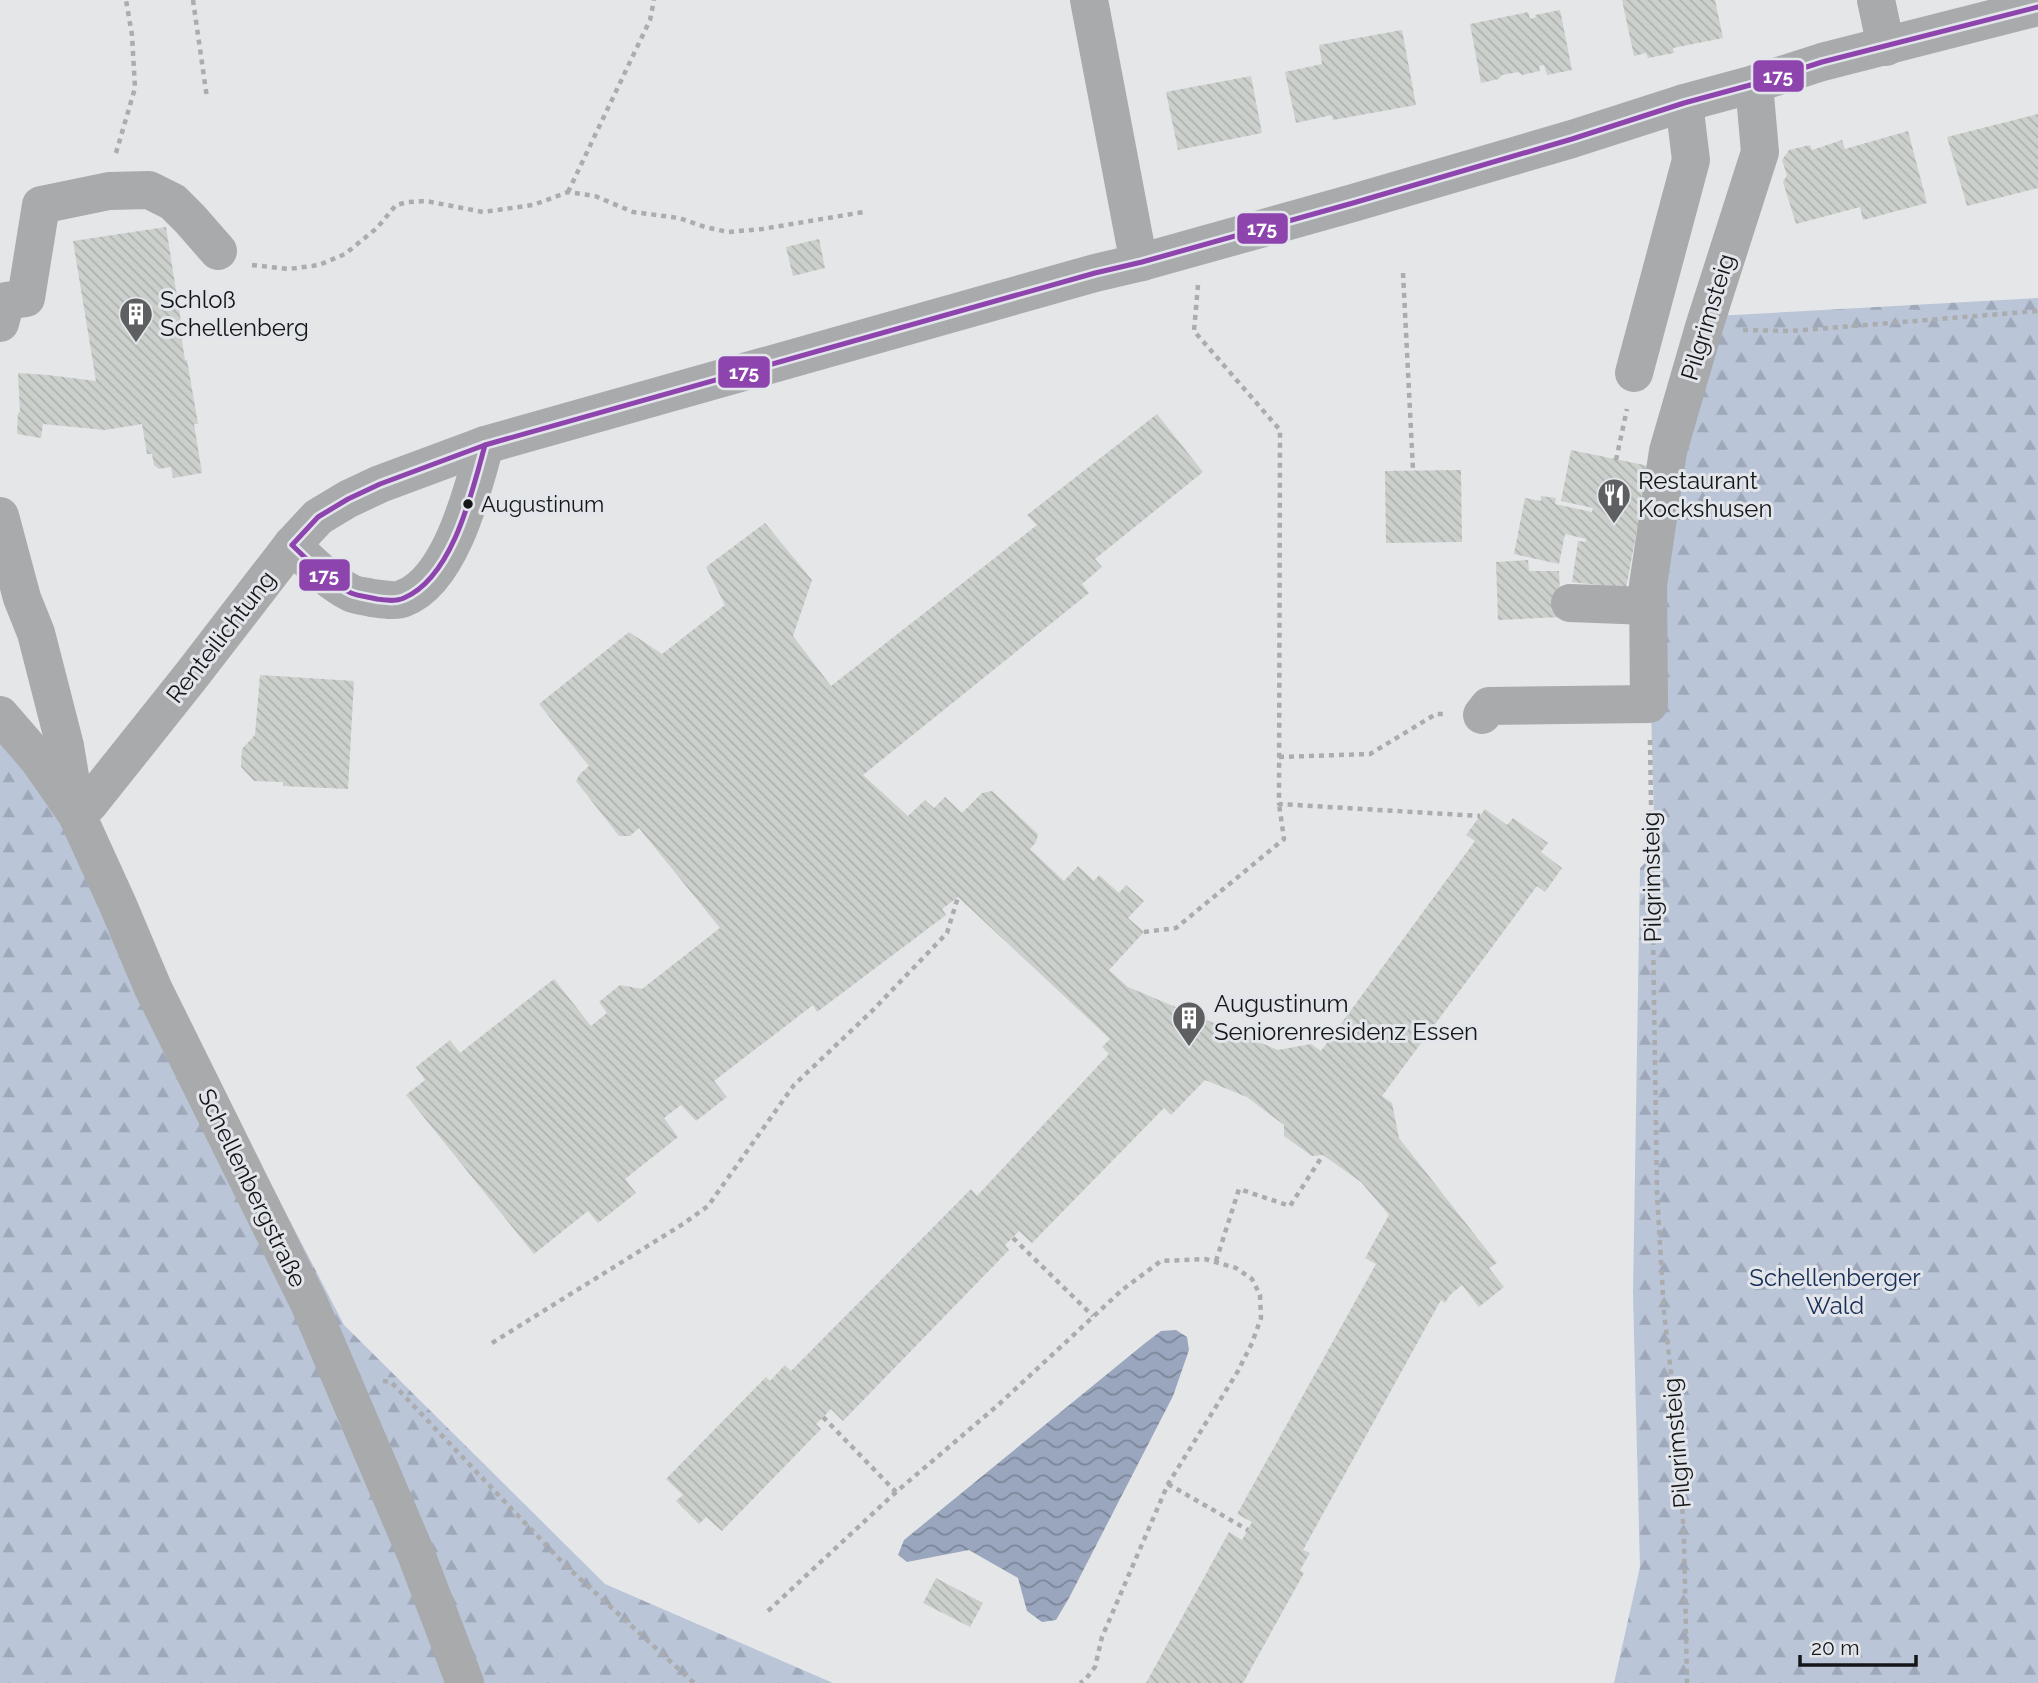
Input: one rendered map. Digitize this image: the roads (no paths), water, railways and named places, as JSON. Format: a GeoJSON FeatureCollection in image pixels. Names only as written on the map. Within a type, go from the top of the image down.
{"type":"FeatureCollection","features":[{"type":"Feature","properties":{"kind":"street"},"geometry":{"type":"LineString","coordinates":[[1089,0],[1136,248],[1142,262]]}},
{"type":"Feature","properties":{"kind":"street"},"geometry":{"type":"LineString","coordinates":[[1876,0],[1886,47]]}},
{"type":"Feature","properties":{"kind":"street","name":"Renteilichtung"},"geometry":{"type":"LineString","coordinates":[[77,815],[89,804],[191,676],[292,545],[318,517],[380,484],[485,445],[1353,203],[1822,62],[2038,7]]}},
{"type":"Feature","properties":{"kind":"street","name":"Pilgrimsteig"},"geometry":{"type":"LineString","coordinates":[[1482,715],[1489,706],[1649,704],[1648,585],[1668,451],[1760,152],[1754,84]]}},
{"type":"Feature","properties":{"kind":"street"},"geometry":{"type":"LineString","coordinates":[[1634,373],[1691,160],[1684,103]]}},
{"type":"Feature","properties":{"kind":"street"},"geometry":{"type":"LineString","coordinates":[[0,323],[6,300],[26,298],[41,205],[108,191],[149,190],[173,202],[218,251]]}},
{"type":"Feature","properties":{"kind":"street"},"geometry":{"type":"LineString","coordinates":[[292,545],[329,579],[352,594],[379,599],[403,599],[430,581],[446,554],[462,523],[485,445]]}},
{"type":"Feature","properties":{"kind":"street"},"geometry":{"type":"LineString","coordinates":[[0,516],[22,597],[36,633],[63,736],[77,815]]}},
{"type":"Feature","properties":{"kind":"street"},"geometry":{"type":"LineString","coordinates":[[1570,603],[1648,606]]}},
{"type":"Feature","properties":{"kind":"street","name":"Schellenbergstraße"},"geometry":{"type":"LineString","coordinates":[[0,715],[38,759],[77,815],[153,988],[309,1303],[415,1554],[466,1683]]}},
{"type":"Feature","properties":{"kind":"water"},"geometry":{"type":"Polygon","coordinates":[[[1176,1330],[1187,1337],[1189,1350],[1173,1396],[1056,1620],[1042,1622],[1027,1611],[1018,1578],[969,1550],[907,1562],[898,1555],[904,1540],[1144,1344],[1161,1331],[1176,1330]]]}},
{"type":"Feature","properties":{"kind":"place","name":"Schloß Schellenberg"},"geometry":{"type":"Point","coordinates":[136,344]}},
{"type":"Feature","properties":{"kind":"place","name":"Augustinum"},"geometry":{"type":"Point","coordinates":[468,504]}},
{"type":"Feature","properties":{"kind":"place","name":"Restaurant Kockshusen"},"geometry":{"type":"Point","coordinates":[1614,525]}},
{"type":"Feature","properties":{"kind":"place","name":"Augustinum Seniorenresidenz Essen"},"geometry":{"type":"Point","coordinates":[1189,1048]}},
{"type":"Feature","properties":{"kind":"park label","name":"Schellenberger Wald"},"geometry":{"type":"Point","coordinates":[1835,1292]}}]}
